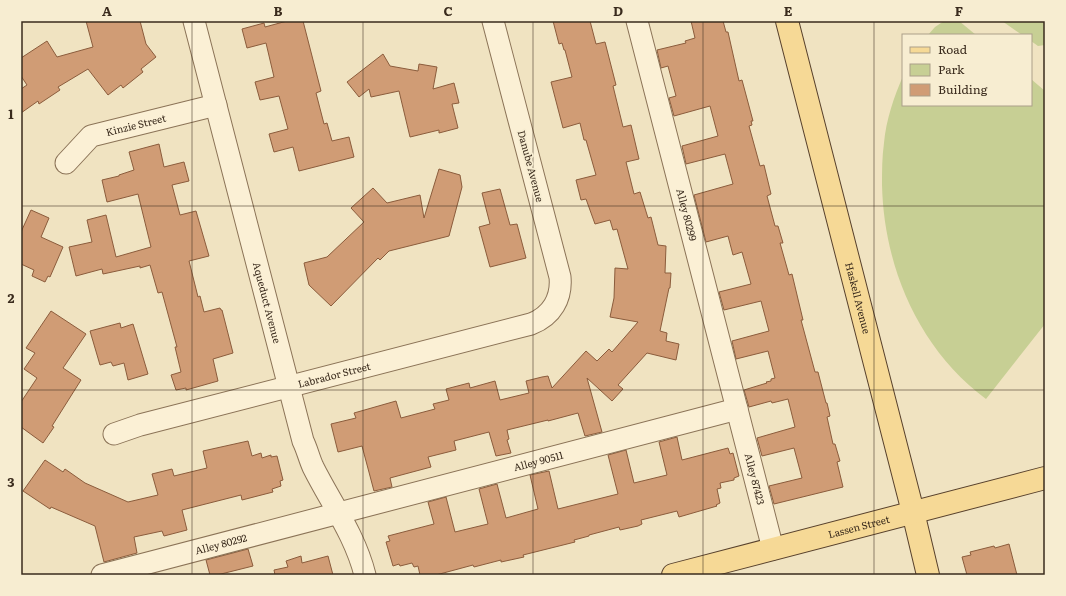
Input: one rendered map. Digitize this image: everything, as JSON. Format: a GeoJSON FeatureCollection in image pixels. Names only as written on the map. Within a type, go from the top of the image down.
{"type":"FeatureCollection","features":[{"type":"Feature","properties":{"kind":"main road","name":"Haskell Avenue"},"geometry":{"type":"LineString","coordinates":[[788,21],[928,575]]}},
{"type":"Feature","properties":{"kind":"main road","name":"Lassen Street"},"geometry":{"type":"LineString","coordinates":[[673,575],[1045,478]]}},
{"type":"Feature","properties":{"kind":"street","name":"Aqueduct Avenue"},"geometry":{"type":"LineString","coordinates":[[194,21],[303,441],[313,466],[340,514],[358,554],[365,575]]}},
{"type":"Feature","properties":{"kind":"street","name":"Danube Avenue"},"geometry":{"type":"LineString","coordinates":[[494,21],[560,277],[559,296],[551,310]]}},
{"type":"Feature","properties":{"kind":"street","name":"Alley 80299"},"geometry":{"type":"LineString","coordinates":[[637,21],[737,409]]}},
{"type":"Feature","properties":{"kind":"street","name":"Kinzie Street"},"geometry":{"type":"LineString","coordinates":[[66,162],[91,136],[216,105]]}},
{"type":"Feature","properties":{"kind":"street","name":"Labrador Street"},"geometry":{"type":"LineString","coordinates":[[114,434],[140,425],[531,324],[542,319],[551,310]]}},
{"type":"Feature","properties":{"kind":"street","name":"Alley 90511"},"geometry":{"type":"LineString","coordinates":[[340,514],[737,409]]}},
{"type":"Feature","properties":{"kind":"street","name":"Alley 87423"},"geometry":{"type":"LineString","coordinates":[[737,409],[774,549]]}},
{"type":"Feature","properties":{"kind":"street","name":"Alley 80292"},"geometry":{"type":"LineString","coordinates":[[102,575],[340,514]]}},
{"type":"Feature","properties":{"kind":"green space"},"geometry":{"type":"Polygon","coordinates":[[[944,21],[959,21],[975,34],[929,34],[935,27],[944,21]]]}},
{"type":"Feature","properties":{"kind":"green space"},"geometry":{"type":"Polygon","coordinates":[[[1002,21],[1045,21],[1045,45],[1038,46],[1032,42],[1032,34],[1021,34],[1002,21]]]}},
{"type":"Feature","properties":{"kind":"green space"},"geometry":{"type":"Polygon","coordinates":[[[902,79],[902,106],[1032,106],[1032,80],[1045,91],[1045,324],[986,399],[962,379],[942,356],[924,331],[898,276],[884,216],[882,185],[885,134],[894,100],[902,79]]]}},
{"type":"Feature","properties":{"kind":"building"},"geometry":{"type":"Polygon","coordinates":[[[86,21],[140,21],[146,44],[156,57],[141,69],[143,72],[123,88],[121,85],[108,95],[88,69],[58,87],[60,90],[39,104],[38,101],[21,113],[21,89],[27,85],[21,76],[21,58],[47,41],[57,57],[93,47],[86,21]]]}},
{"type":"Feature","properties":{"kind":"building"},"geometry":{"type":"Polygon","coordinates":[[[287,21],[303,21],[321,91],[316,93],[324,124],[327,123],[332,141],[349,137],[354,157],[299,171],[293,147],[274,152],[269,134],[288,129],[279,96],[260,100],[255,82],[274,77],[266,43],[247,48],[242,29],[264,23],[265,27],[287,21]]]}},
{"type":"Feature","properties":{"kind":"building"},"geometry":{"type":"Polygon","coordinates":[[[553,21],[590,21],[596,44],[605,42],[616,85],[613,86],[623,127],[631,125],[639,159],[626,162],[634,194],[640,192],[648,218],[651,217],[658,245],[666,246],[665,273],[671,273],[670,288],[660,331],[667,333],[666,341],[679,344],[676,360],[647,353],[618,385],[623,389],[612,401],[587,378],[602,432],[585,436],[578,413],[507,430],[509,439],[507,440],[511,453],[496,456],[489,432],[454,441],[456,450],[428,457],[431,467],[390,478],[392,487],[374,491],[362,446],[338,452],[331,424],[356,418],[354,413],[396,401],[401,418],[435,409],[433,404],[449,400],[446,389],[469,383],[470,388],[495,381],[500,400],[529,393],[526,381],[542,377],[548,376],[552,388],[586,351],[597,361],[609,349],[612,352],[638,322],[610,317],[614,298],[615,268],[628,269],[617,229],[613,230],[610,220],[595,224],[586,199],[581,200],[576,180],[596,175],[580,123],[563,128],[551,82],[572,77],[565,50],[562,43],[559,44],[553,21]]]}},
{"type":"Feature","properties":{"kind":"building"},"geometry":{"type":"Polygon","coordinates":[[[691,21],[723,21],[726,32],[728,32],[739,81],[742,80],[753,121],[751,121],[752,125],[749,126],[760,166],[764,165],[771,194],[767,196],[775,226],[778,226],[783,243],[780,243],[789,275],[792,274],[803,320],[801,320],[815,372],[818,372],[827,403],[830,416],[827,417],[833,444],[835,444],[840,461],[837,462],[843,487],[774,504],[769,486],[802,478],[794,448],[762,456],[757,438],[795,427],[788,399],[772,403],[771,401],[749,407],[744,390],[767,383],[766,382],[775,378],[768,351],[736,359],[732,341],[769,331],[761,301],[724,310],[719,292],[751,284],[742,252],[733,255],[728,236],[706,242],[694,195],[733,184],[725,154],[686,164],[682,146],[718,136],[710,106],[674,116],[669,98],[676,96],[668,66],[661,68],[657,50],[686,43],[685,41],[695,38],[691,21]]]}},
{"type":"Feature","properties":{"kind":"building"},"geometry":{"type":"Polygon","coordinates":[[[383,54],[390,66],[418,71],[419,64],[437,67],[433,89],[454,83],[459,103],[452,104],[458,128],[439,133],[439,130],[410,137],[399,91],[371,97],[369,89],[359,97],[347,82],[383,54]]]}},
{"type":"Feature","properties":{"kind":"building"},"geometry":{"type":"Polygon","coordinates":[[[159,144],[164,167],[184,162],[189,181],[172,185],[180,215],[196,211],[209,256],[189,261],[198,297],[200,296],[204,312],[220,308],[222,310],[233,353],[213,359],[218,381],[186,390],[186,388],[176,390],[171,375],[181,372],[175,347],[177,347],[162,292],[158,293],[150,265],[103,274],[102,269],[76,276],[69,247],[92,242],[87,220],[106,215],[116,257],[151,247],[138,194],[107,202],[102,180],[119,176],[134,170],[129,152],[159,144]]]}},
{"type":"Feature","properties":{"kind":"building"},"geometry":{"type":"Polygon","coordinates":[[[439,169],[460,175],[462,187],[449,236],[389,251],[380,260],[378,258],[331,306],[309,285],[304,263],[327,257],[364,222],[351,208],[373,188],[387,203],[420,195],[424,218],[439,169]]]}},
{"type":"Feature","properties":{"kind":"building"},"geometry":{"type":"Polygon","coordinates":[[[500,189],[510,225],[517,224],[526,258],[490,267],[479,227],[490,224],[482,193],[500,189]]]}},
{"type":"Feature","properties":{"kind":"building"},"geometry":{"type":"Polygon","coordinates":[[[31,210],[49,218],[41,237],[63,247],[50,277],[48,276],[45,282],[32,276],[34,270],[21,264],[21,232],[31,210]]]}},
{"type":"Feature","properties":{"kind":"building"},"geometry":{"type":"Polygon","coordinates":[[[51,311],[86,334],[63,368],[81,380],[43,443],[21,427],[21,402],[37,378],[24,369],[35,353],[26,348],[51,311]]]}},
{"type":"Feature","properties":{"kind":"building"},"geometry":{"type":"Polygon","coordinates":[[[120,323],[121,328],[133,324],[148,374],[128,380],[124,363],[113,366],[111,362],[100,365],[90,331],[120,323]]]}},
{"type":"Feature","properties":{"kind":"building"},"geometry":{"type":"Polygon","coordinates":[[[677,437],[682,460],[728,448],[730,454],[733,453],[739,476],[734,478],[734,480],[720,483],[721,488],[717,489],[720,503],[716,505],[717,506],[679,517],[677,511],[641,520],[642,524],[638,526],[620,530],[619,527],[589,535],[574,540],[575,542],[523,555],[524,557],[501,562],[501,560],[474,567],[473,565],[436,575],[420,575],[418,566],[414,567],[412,563],[393,566],[386,542],[390,541],[388,536],[434,524],[428,502],[446,497],[455,532],[488,524],[479,489],[497,484],[506,518],[538,509],[530,475],[549,471],[558,509],[618,494],[608,455],[626,450],[634,483],[667,475],[659,442],[677,437]]]}},
{"type":"Feature","properties":{"kind":"building"},"geometry":{"type":"Polygon","coordinates":[[[248,441],[252,456],[261,453],[262,458],[271,455],[271,457],[277,456],[283,480],[280,481],[281,486],[272,489],[273,492],[242,500],[241,495],[182,510],[187,530],[164,536],[162,531],[134,537],[137,553],[104,562],[95,526],[51,507],[50,509],[23,491],[45,460],[63,472],[65,469],[85,483],[128,502],[158,495],[152,474],[172,469],[174,476],[207,468],[203,451],[248,441]]]}},
{"type":"Feature","properties":{"kind":"building"},"geometry":{"type":"Polygon","coordinates":[[[1009,544],[1017,575],[967,575],[962,557],[971,555],[970,552],[1009,544]]]}},
{"type":"Feature","properties":{"kind":"building"},"geometry":{"type":"Polygon","coordinates":[[[248,549],[253,566],[217,575],[210,575],[206,560],[248,549]]]}},
{"type":"Feature","properties":{"kind":"building"},"geometry":{"type":"Polygon","coordinates":[[[301,556],[302,563],[328,556],[333,575],[275,575],[274,570],[288,567],[286,561],[301,556]]]}}]}
